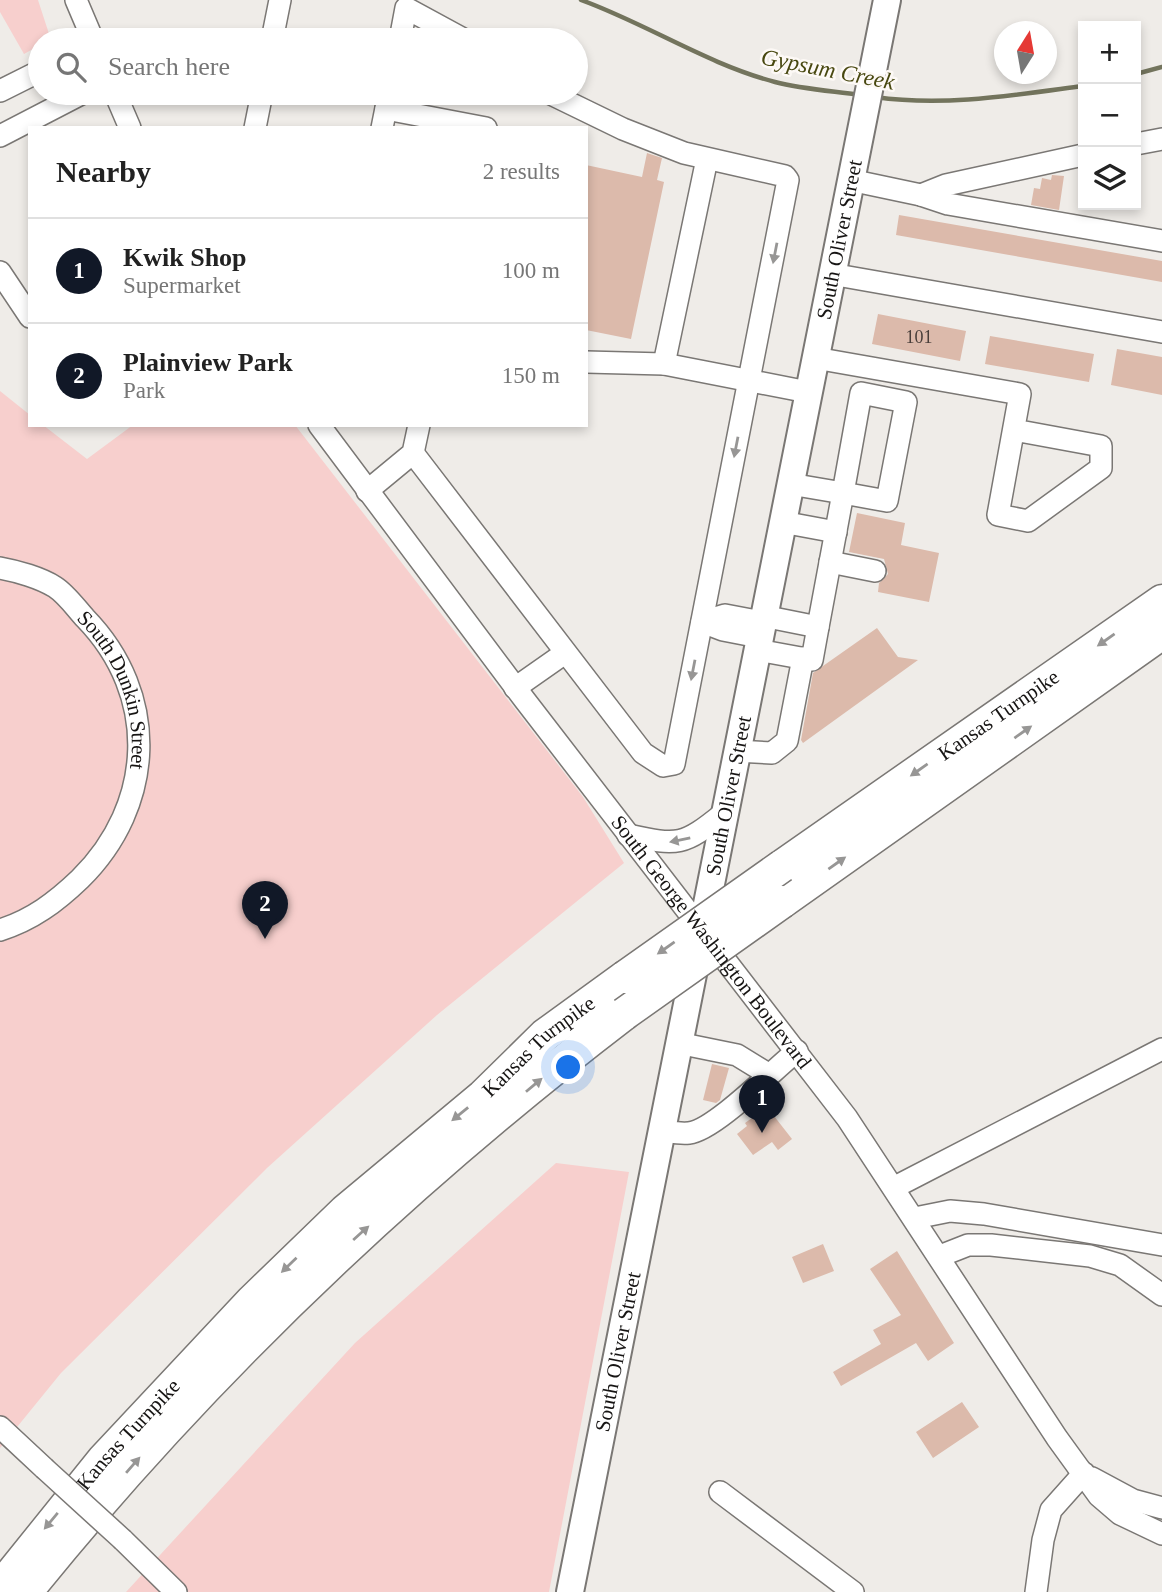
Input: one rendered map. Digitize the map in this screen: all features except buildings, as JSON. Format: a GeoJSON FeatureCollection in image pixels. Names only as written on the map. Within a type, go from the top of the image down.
{"type":"FeatureCollection","features":[{"type":"Feature","properties":{"kind":"highway","name":"Kansas Turnpike"},"geometry":{"type":"LineString","coordinates":[[0,1588],[103,1460],[252,1301],[345,1211],[483,1096],[545,1035],[1162,601]]}},
{"type":"Feature","properties":{"kind":"highway","name":"Kansas Turnpike"},"geometry":{"type":"LineString","coordinates":[[26,1592],[165,1428],[296,1295],[421,1180],[558,1064],[624,1014],[1162,633]]}},
{"type":"Feature","properties":{"kind":"main road","name":"South Oliver Street"},"geometry":{"type":"LineString","coordinates":[[570,1592],[887,0]]}},
{"type":"Feature","properties":{"kind":"street"},"geometry":{"type":"LineString","coordinates":[[76,0],[88,28]]}},
{"type":"Feature","properties":{"kind":"street"},"geometry":{"type":"LineString","coordinates":[[274,28],[280,0]]}},
{"type":"Feature","properties":{"kind":"street"},"geometry":{"type":"LineString","coordinates":[[402,28],[406,8],[443,28]]}},
{"type":"Feature","properties":{"kind":"street"},"geometry":{"type":"LineString","coordinates":[[0,92],[28,77]]}},
{"type":"Feature","properties":{"kind":"street"},"geometry":{"type":"LineString","coordinates":[[0,136],[60,105]]}},
{"type":"Feature","properties":{"kind":"street"},"geometry":{"type":"LineString","coordinates":[[120,105],[129,126]]}},
{"type":"Feature","properties":{"kind":"street"},"geometry":{"type":"LineString","coordinates":[[255,126],[260,105]]}},
{"type":"Feature","properties":{"kind":"street"},"geometry":{"type":"LineString","coordinates":[[414,453],[643,753],[663,766],[670,766],[676,758],[788,186],[785,176],[706,159],[635,134],[583,120],[564,105]]}},
{"type":"Feature","properties":{"kind":"street"},"geometry":{"type":"LineString","coordinates":[[386,110],[475,126]]}},
{"type":"Feature","properties":{"kind":"street"},"geometry":{"type":"LineString","coordinates":[[1141,143],[1162,139]]}},
{"type":"Feature","properties":{"kind":"street"},"geometry":{"type":"LineString","coordinates":[[921,195],[946,185],[1078,156]]}},
{"type":"Feature","properties":{"kind":"street"},"geometry":{"type":"LineString","coordinates":[[664,364],[706,159]]}},
{"type":"Feature","properties":{"kind":"street"},"geometry":{"type":"LineString","coordinates":[[850,180],[921,195],[948,204],[1162,241]]}},
{"type":"Feature","properties":{"kind":"street"},"geometry":{"type":"LineString","coordinates":[[0,272],[28,314]]}},
{"type":"Feature","properties":{"kind":"street"},"geometry":{"type":"LineString","coordinates":[[831,274],[1162,332]]}},
{"type":"Feature","properties":{"kind":"street"},"geometry":{"type":"LineString","coordinates":[[815,358],[1020,394],[998,515],[1028,522],[1101,468],[1101,446],[1014,430]]}},
{"type":"Feature","properties":{"kind":"street"},"geometry":{"type":"LineString","coordinates":[[588,362],[664,364],[808,391]]}},
{"type":"Feature","properties":{"kind":"street"},"geometry":{"type":"LineString","coordinates":[[702,622],[725,615],[760,631],[803,658],[812,660],[843,493],[861,393],[906,402],[887,501],[843,493],[790,484]]}},
{"type":"Feature","properties":{"kind":"street","name":"South George Washington Boulevard"},"geometry":{"type":"LineString","coordinates":[[320,427],[515,688],[797,1051],[895,1187],[1057,1438],[1099,1496],[1120,1514],[1162,1534]]}},
{"type":"Feature","properties":{"kind":"street"},"geometry":{"type":"LineString","coordinates":[[367,491],[414,453],[419,427]]}},
{"type":"Feature","properties":{"kind":"street"},"geometry":{"type":"LineString","coordinates":[[782,522],[836,531]]}},
{"type":"Feature","properties":{"kind":"street"},"geometry":{"type":"LineString","coordinates":[[830,562],[875,571]]}},
{"type":"Feature","properties":{"kind":"street","name":"South Dunkin Street"},"geometry":{"type":"LineString","coordinates":[[0,568],[56,587],[95,628],[125,671],[139,723],[137,773],[127,810],[123,822],[101,858],[55,903],[18,925],[0,930]]}},
{"type":"Feature","properties":{"kind":"street"},"geometry":{"type":"LineString","coordinates":[[760,631],[818,627]]}},
{"type":"Feature","properties":{"kind":"street"},"geometry":{"type":"LineString","coordinates":[[515,688],[565,653]]}},
{"type":"Feature","properties":{"kind":"street"},"geometry":{"type":"LineString","coordinates":[[736,751],[772,753],[787,741],[803,658]]}},
{"type":"Feature","properties":{"kind":"street"},"geometry":{"type":"LineString","coordinates":[[628,835],[666,843],[686,841],[724,813]]}},
{"type":"Feature","properties":{"kind":"street"},"geometry":{"type":"LineString","coordinates":[[678,1043],[737,1055],[768,1074]]}},
{"type":"Feature","properties":{"kind":"street"},"geometry":{"type":"LineString","coordinates":[[895,1187],[1162,1049]]}},
{"type":"Feature","properties":{"kind":"street"},"geometry":{"type":"LineString","coordinates":[[662,1131],[689,1133],[701,1129],[746,1096],[797,1051]]}},
{"type":"Feature","properties":{"kind":"street"},"geometry":{"type":"LineString","coordinates":[[915,1218],[950,1211],[984,1214],[1162,1245]]}},
{"type":"Feature","properties":{"kind":"street"},"geometry":{"type":"LineString","coordinates":[[940,1256],[968,1245],[1090,1256],[1120,1265],[1162,1295]]}},
{"type":"Feature","properties":{"kind":"street"},"geometry":{"type":"LineString","coordinates":[[0,1427],[123,1539],[176,1592]]}},
{"type":"Feature","properties":{"kind":"street"},"geometry":{"type":"LineString","coordinates":[[1036,1592],[1043,1540],[1051,1510],[1084,1473],[1133,1500],[1162,1508]]}},
{"type":"Feature","properties":{"kind":"street"},"geometry":{"type":"LineString","coordinates":[[720,1492],[853,1592]]}},
{"type":"Feature","properties":{"kind":"street"},"geometry":{"type":"LineString","coordinates":[[1133,1500],[1162,1528]]}},
{"type":"Feature","properties":{"kind":"shaded area"},"geometry":{"type":"Polygon","coordinates":[[[0,0],[38,0],[47,28],[28,28],[28,52],[24,54],[0,12],[0,0]]]}},
{"type":"Feature","properties":{"kind":"shaded area"},"geometry":{"type":"Polygon","coordinates":[[[0,391],[28,413],[28,427],[46,427],[87,459],[130,427],[297,427],[583,797],[624,863],[437,1015],[267,1168],[61,1373],[0,1448],[0,391]]]}},
{"type":"Feature","properties":{"kind":"shaded area"},"geometry":{"type":"Polygon","coordinates":[[[556,1163],[629,1172],[549,1592],[126,1592],[355,1343],[556,1163]]]}},
{"type":"Feature","properties":{"kind":"waterway","name":"Gypsum Creek"},"geometry":{"type":"LineString","coordinates":[[581,0],[750,74],[775,82],[860,95]]}},
{"type":"Feature","properties":{"kind":"waterway","name":"Gypsum Creek"},"geometry":{"type":"LineString","coordinates":[[1141,73],[1162,67]]}},
{"type":"Feature","properties":{"kind":"waterway","name":"Gypsum Creek"},"geometry":{"type":"LineString","coordinates":[[875,97],[954,100],[1078,87]]}},
{"type":"Feature","properties":{"kind":"place","name":"Plainview Park"},"geometry":{"type":"Point","coordinates":[265,939]}},
{"type":"Feature","properties":{"kind":"place","name":"Kwik Shop"},"geometry":{"type":"Point","coordinates":[762,1133]}}]}
